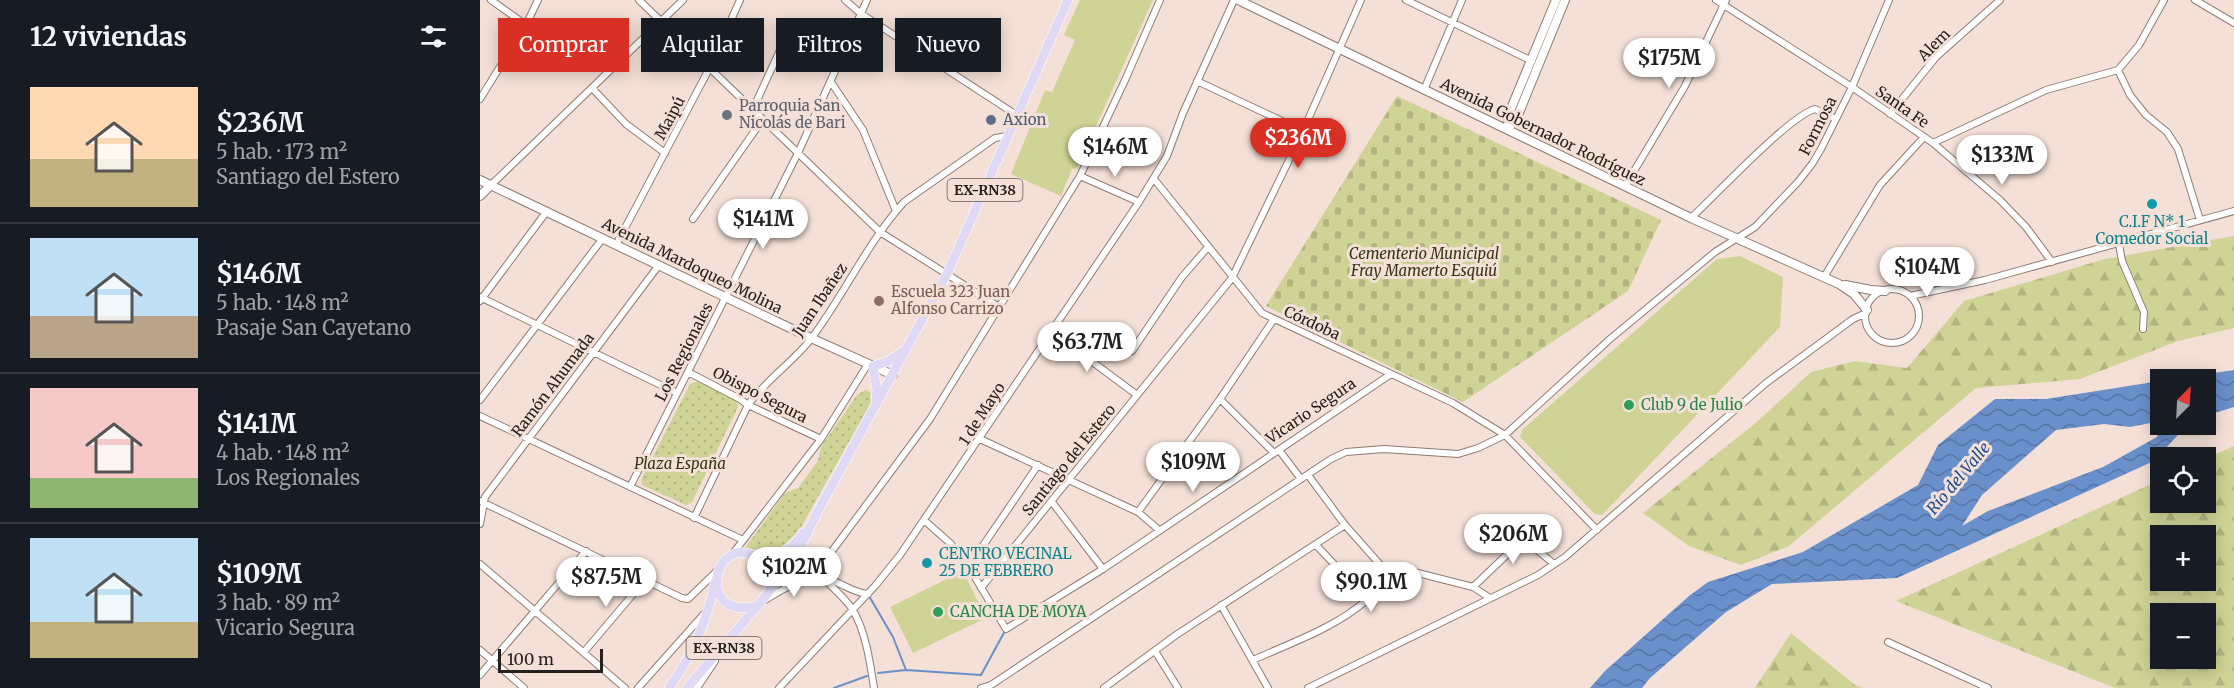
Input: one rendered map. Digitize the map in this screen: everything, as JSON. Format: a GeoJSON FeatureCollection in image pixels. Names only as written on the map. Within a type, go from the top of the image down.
{"type":"FeatureCollection","features":[{"type":"Feature","properties":{"kind":"main road","name":"EX-RN38"},"geometry":{"type":"LineString","coordinates":[[687,688],[725,647],[796,556],[947,274],[1068,0]]}},
{"type":"Feature","properties":{"kind":"main road"},"geometry":{"type":"LineString","coordinates":[[876,405],[878,390],[870,365],[887,362],[899,356],[909,346]]}},
{"type":"Feature","properties":{"kind":"main road","name":"EX-RN38"},"geometry":{"type":"LineString","coordinates":[[669,688],[682,668],[707,611],[716,574],[723,562],[731,556],[744,553],[781,554],[790,549],[818,512]]}},
{"type":"Feature","properties":{"kind":"main road"},"geometry":{"type":"LineString","coordinates":[[753,555],[759,559],[768,572],[768,591]]}},
{"type":"Feature","properties":{"kind":"main road"},"geometry":{"type":"LineString","coordinates":[[716,574],[719,594],[724,600],[740,608],[760,604]]}},
{"type":"Feature","properties":{"kind":"street"},"geometry":{"type":"LineString","coordinates":[[491,0],[516,18]]}},
{"type":"Feature","properties":{"kind":"street"},"geometry":{"type":"LineString","coordinates":[[529,18],[538,0]]}},
{"type":"Feature","properties":{"kind":"street"},"geometry":{"type":"LineString","coordinates":[[639,0],[659,18]]}},
{"type":"Feature","properties":{"kind":"street"},"geometry":{"type":"LineString","coordinates":[[665,18],[683,0]]}},
{"type":"Feature","properties":{"kind":"street","name":"Maipú"},"geometry":{"type":"LineString","coordinates":[[732,18],[740,0]]}},
{"type":"Feature","properties":{"kind":"street"},"geometry":{"type":"LineString","coordinates":[[845,0],[860,13],[1018,116]]}},
{"type":"Feature","properties":{"kind":"street","name":"Los Regionales"},"geometry":{"type":"LineString","coordinates":[[630,487],[798,153],[867,0]]}},
{"type":"Feature","properties":{"kind":"street"},"geometry":{"type":"LineString","coordinates":[[812,578],[930,419],[1080,176],[1160,0]]}},
{"type":"Feature","properties":{"kind":"street","name":"Avenida Gobernador Rodríguez"},"geometry":{"type":"LineString","coordinates":[[1236,0],[1691,218],[1839,284],[1854,294],[1866,311]]}},
{"type":"Feature","properties":{"kind":"street","name":"1 de Mayo"},"geometry":{"type":"LineString","coordinates":[[779,688],[888,571],[925,520],[1139,202],[1167,156],[1197,81],[1236,0]]}},
{"type":"Feature","properties":{"kind":"street","name":"Santiago del Estero"},"geometry":{"type":"LineString","coordinates":[[981,588],[1232,278],[1303,131],[1361,0]]}},
{"type":"Feature","properties":{"kind":"street"},"geometry":{"type":"LineString","coordinates":[[1406,0],[1535,62]]}},
{"type":"Feature","properties":{"kind":"street"},"geometry":{"type":"LineString","coordinates":[[1424,90],[1462,0]]}},
{"type":"Feature","properties":{"kind":"street"},"geometry":{"type":"LineString","coordinates":[[1508,129],[1518,115],[1556,0]]}},
{"type":"Feature","properties":{"kind":"street"},"geometry":{"type":"LineString","coordinates":[[1535,62],[1565,0]]}},
{"type":"Feature","properties":{"kind":"street","name":"Santa Fe"},"geometry":{"type":"LineString","coordinates":[[1716,0],[1725,2],[1933,143],[2000,200],[2026,227],[2052,262]]}},
{"type":"Feature","properties":{"kind":"street","name":"Formosa"},"geometry":{"type":"LineString","coordinates":[[981,688],[992,686],[1331,459],[1346,452],[1384,449],[1458,454],[1478,448],[1505,435],[1610,339],[1715,252],[1755,227],[1805,173],[1821,149],[1852,87],[1889,0]]}},
{"type":"Feature","properties":{"kind":"street","name":"Alem"},"geometry":{"type":"LineString","coordinates":[[1890,114],[1936,57],[2000,0]]}},
{"type":"Feature","properties":{"kind":"street"},"geometry":{"type":"LineString","coordinates":[[1933,143],[2046,90],[2118,70],[2139,45],[2164,0]]}},
{"type":"Feature","properties":{"kind":"street"},"geometry":{"type":"LineString","coordinates":[[2195,0],[2234,21]]}},
{"type":"Feature","properties":{"kind":"street"},"geometry":{"type":"LineString","coordinates":[[1625,186],[1685,86],[1725,2]]}},
{"type":"Feature","properties":{"kind":"street"},"geometry":{"type":"LineString","coordinates":[[480,196],[641,41]]}},
{"type":"Feature","properties":{"kind":"street"},"geometry":{"type":"LineString","coordinates":[[753,109],[776,59]]}},
{"type":"Feature","properties":{"kind":"street"},"geometry":{"type":"LineString","coordinates":[[480,99],[498,70]]}},
{"type":"Feature","properties":{"kind":"street"},"geometry":{"type":"LineString","coordinates":[[2118,70],[2130,95],[2146,115],[2167,132],[2178,149],[2200,220]]}},
{"type":"Feature","properties":{"kind":"street","name":"Maipú"},"geometry":{"type":"LineString","coordinates":[[616,245],[707,72]]}},
{"type":"Feature","properties":{"kind":"street"},"geometry":{"type":"LineString","coordinates":[[712,72],[880,232],[999,307]]}},
{"type":"Feature","properties":{"kind":"street"},"geometry":{"type":"LineString","coordinates":[[1197,81],[1303,131]]}},
{"type":"Feature","properties":{"kind":"street"},"geometry":{"type":"LineString","coordinates":[[831,82],[863,130],[896,210]]}},
{"type":"Feature","properties":{"kind":"street"},"geometry":{"type":"LineString","coordinates":[[591,88],[626,124],[665,153]]}},
{"type":"Feature","properties":{"kind":"street"},"geometry":{"type":"LineString","coordinates":[[1691,218],[1781,133],[1805,114],[1815,109],[1836,119]]}},
{"type":"Feature","properties":{"kind":"street"},"geometry":{"type":"LineString","coordinates":[[693,219],[763,119]]}},
{"type":"Feature","properties":{"kind":"street","name":"Juan Ibañez"},"geometry":{"type":"LineString","coordinates":[[694,518],[748,405],[811,338],[896,210],[995,138],[1009,136]]}},
{"type":"Feature","properties":{"kind":"street"},"geometry":{"type":"LineString","coordinates":[[1824,277],[1880,184],[1924,136]]}},
{"type":"Feature","properties":{"kind":"street"},"geometry":{"type":"LineString","coordinates":[[1080,176],[1139,202]]}},
{"type":"Feature","properties":{"kind":"street","name":"Córdoba"},"geometry":{"type":"LineString","coordinates":[[1154,178],[1262,313],[1453,403],[1505,435],[1597,530]]}},
{"type":"Feature","properties":{"kind":"street","name":"Avenida Mardoqueo Molina"},"geometry":{"type":"LineString","coordinates":[[480,180],[893,375]]}},
{"type":"Feature","properties":{"kind":"street"},"geometry":{"type":"LineString","coordinates":[[547,211],[481,299],[601,354],[677,393]]}},
{"type":"Feature","properties":{"kind":"street"},"geometry":{"type":"LineString","coordinates":[[1910,296],[1985,280],[2234,211]]}},
{"type":"Feature","properties":{"kind":"street"},"geometry":{"type":"LineString","coordinates":[[480,400],[603,238]]}},
{"type":"Feature","properties":{"kind":"street"},"geometry":{"type":"LineString","coordinates":[[2119,244],[2122,261],[2144,312],[2143,329]]}},
{"type":"Feature","properties":{"kind":"street"},"geometry":{"type":"LineString","coordinates":[[1132,351],[1182,277],[1208,247]]}},
{"type":"Feature","properties":{"kind":"street","name":"Ramón Ahumada"},"geometry":{"type":"LineString","coordinates":[[480,524],[482,502],[485,497],[658,265]]}},
{"type":"Feature","properties":{"kind":"street","name":"Avenida Gobernador Rodríguez"},"geometry":{"type":"LineString","coordinates":[[1839,284],[1885,291]]}},
{"type":"Feature","properties":{"kind":"street"},"geometry":{"type":"LineString","coordinates":[[1898,290],[1910,296],[1917,305],[1919,321],[1915,331],[1902,342],[1891,343],[1876,337],[1867,324],[1866,311],[1872,299],[1885,291],[1898,290]]}},
{"type":"Feature","properties":{"kind":"street"},"geometry":{"type":"LineString","coordinates":[[1308,688],[1538,575],[1597,530],[1766,383],[1866,311]]}},
{"type":"Feature","properties":{"kind":"street"},"geometry":{"type":"LineString","coordinates":[[1138,512],[1220,399],[1274,319]]}},
{"type":"Feature","properties":{"kind":"street"},"geometry":{"type":"LineString","coordinates":[[1051,331],[1137,395]]}},
{"type":"Feature","properties":{"kind":"street"},"geometry":{"type":"LineString","coordinates":[[731,556],[821,439],[870,365]]}},
{"type":"Feature","properties":{"kind":"street","name":"Obispo Segura"},"geometry":{"type":"LineString","coordinates":[[688,372],[748,405],[821,439]]}},
{"type":"Feature","properties":{"kind":"street","name":"Vicario Segura"},"geometry":{"type":"LineString","coordinates":[[981,588],[1006,629],[1103,569],[1391,374]]}},
{"type":"Feature","properties":{"kind":"street"},"geometry":{"type":"LineString","coordinates":[[1220,399],[1276,451],[1301,479]]}},
{"type":"Feature","properties":{"kind":"street"},"geometry":{"type":"LineString","coordinates":[[480,416],[742,540]]}},
{"type":"Feature","properties":{"kind":"street"},"geometry":{"type":"LineString","coordinates":[[980,439],[1138,512],[1159,530]]}},
{"type":"Feature","properties":{"kind":"street"},"geometry":{"type":"LineString","coordinates":[[967,564],[980,550],[1038,465]]}},
{"type":"Feature","properties":{"kind":"street"},"geometry":{"type":"LineString","coordinates":[[1308,475],[1345,525],[1391,577]]}},
{"type":"Feature","properties":{"kind":"street"},"geometry":{"type":"LineString","coordinates":[[482,502],[682,598],[688,599],[716,574]]}},
{"type":"Feature","properties":{"kind":"street"},"geometry":{"type":"LineString","coordinates":[[1052,502],[1103,569]]}},
{"type":"Feature","properties":{"kind":"street"},"geometry":{"type":"LineString","coordinates":[[925,520],[950,543],[967,564],[981,588]]}},
{"type":"Feature","properties":{"kind":"street"},"geometry":{"type":"LineString","coordinates":[[1104,688],[1221,605],[1345,525]]}},
{"type":"Feature","properties":{"kind":"street"},"geometry":{"type":"LineString","coordinates":[[1473,587],[1525,540],[1554,564]]}},
{"type":"Feature","properties":{"kind":"street"},"geometry":{"type":"LineString","coordinates":[[1316,545],[1368,600]]}},
{"type":"Feature","properties":{"kind":"street"},"geometry":{"type":"LineString","coordinates":[[480,675],[586,551]]}},
{"type":"Feature","properties":{"kind":"street"},"geometry":{"type":"LineString","coordinates":[[480,564],[625,688]]}},
{"type":"Feature","properties":{"kind":"street"},"geometry":{"type":"LineString","coordinates":[[1253,660],[1330,626],[1368,600],[1391,577],[1410,571],[1473,587],[1490,598]]}},
{"type":"Feature","properties":{"kind":"street"},"geometry":{"type":"LineString","coordinates":[[760,604],[794,584],[812,578],[834,581],[856,592],[868,594]]}},
{"type":"Feature","properties":{"kind":"street"},"geometry":{"type":"LineString","coordinates":[[824,579],[852,609],[868,651],[874,688]]}},
{"type":"Feature","properties":{"kind":"street"},"geometry":{"type":"LineString","coordinates":[[584,652],[645,580]]}},
{"type":"Feature","properties":{"kind":"street"},"geometry":{"type":"LineString","coordinates":[[1221,605],[1268,688]]}},
{"type":"Feature","properties":{"kind":"street"},"geometry":{"type":"LineString","coordinates":[[639,688],[707,611]]}},
{"type":"Feature","properties":{"kind":"street"},"geometry":{"type":"LineString","coordinates":[[1888,642],[1988,688]]}},
{"type":"Feature","properties":{"kind":"street"},"geometry":{"type":"LineString","coordinates":[[697,688],[725,647]]}},
{"type":"Feature","properties":{"kind":"street"},"geometry":{"type":"LineString","coordinates":[[480,650],[524,688]]}},
{"type":"Feature","properties":{"kind":"street"},"geometry":{"type":"LineString","coordinates":[[1155,651],[1178,688]]}},
{"type":"Feature","properties":{"kind":"green space"},"geometry":{"type":"Polygon","coordinates":[[[1080,0],[1153,0],[1077,168],[1072,169],[1061,196],[1011,174],[1045,90],[1052,92],[1075,40],[1064,35],[1080,0]]]}},
{"type":"Feature","properties":{"kind":"green space","name":"Cementerio Municipal Fray Mamerto Esquiú"},"geometry":{"type":"Polygon","coordinates":[[[1397,96],[1661,220],[1628,291],[1463,402],[1266,306],[1397,96]]]}},
{"type":"Feature","properties":{"kind":"green space"},"geometry":{"type":"Polygon","coordinates":[[[2234,236],[2234,328],[2178,341],[2080,379],[1976,388],[1789,546],[1741,565],[1689,546],[1643,513],[1758,421],[1811,372],[1855,361],[1907,368],[1964,301],[2105,259],[2234,236]]]}},
{"type":"Feature","properties":{"kind":"green space","name":"Club 9 de Julio"},"geometry":{"type":"Polygon","coordinates":[[[1740,256],[1783,277],[1780,327],[1602,515],[1595,514],[1520,437],[1522,430],[1717,259],[1740,256]]]}},
{"type":"Feature","properties":{"kind":"green space","name":"Plaza España"},"geometry":{"type":"Polygon","coordinates":[[[698,381],[737,401],[738,407],[692,502],[686,505],[642,485],[641,480],[690,384],[698,381]]]}},
{"type":"Feature","properties":{"kind":"green space"},"geometry":{"type":"Polygon","coordinates":[[[865,390],[870,392],[871,402],[801,527],[783,546],[771,550],[745,548],[785,493],[798,488],[818,461],[821,447],[857,395],[865,390]]]}},
{"type":"Feature","properties":{"kind":"green space"},"geometry":{"type":"Polygon","coordinates":[[[2234,446],[2234,688],[2115,688],[1896,601],[2150,485],[2150,513],[2216,513],[2216,454],[2234,446]]]}},
{"type":"Feature","properties":{"kind":"green space","name":"CANCHA DE MOYA"},"geometry":{"type":"Polygon","coordinates":[[[963,571],[986,618],[913,653],[890,607],[963,571]]]}},
{"type":"Feature","properties":{"kind":"green space"},"geometry":{"type":"Polygon","coordinates":[[[1791,633],[1855,685],[1862,688],[1755,688],[1791,633]]]}},
{"type":"Feature","properties":{"kind":"water"},"geometry":{"type":"Polygon","coordinates":[[[2234,370],[2234,407],[2216,413],[2216,373],[2234,370]]]}},
{"type":"Feature","properties":{"kind":"water","name":"Río del Valle"},"geometry":{"type":"Polygon","coordinates":[[[2150,383],[2150,423],[2130,427],[2104,424],[2056,430],[1982,495],[1962,526],[1988,511],[2103,467],[2158,435],[2178,435],[2167,447],[2150,447],[2150,463],[1897,578],[1772,584],[1726,612],[1650,678],[1642,688],[1590,688],[1605,671],[1689,596],[1708,582],[1803,552],[1918,485],[1938,445],[1995,399],[2046,399],[2150,383]]]}},
{"type":"Feature","properties":{"kind":"waterway"},"geometry":{"type":"LineString","coordinates":[[869,596],[893,637],[906,670]]}},
{"type":"Feature","properties":{"kind":"waterway"},"geometry":{"type":"LineString","coordinates":[[878,673],[906,670],[981,675],[1006,629]]}},
{"type":"Feature","properties":{"kind":"waterway"},"geometry":{"type":"LineString","coordinates":[[834,688],[867,676]]}},
{"type":"Feature","properties":{"kind":"place","name":"Parroquia San Nicolás de Bari"},"geometry":{"type":"Point","coordinates":[727,115]}},
{"type":"Feature","properties":{"kind":"place","name":"Axion"},"geometry":{"type":"Point","coordinates":[991,120]}},
{"type":"Feature","properties":{"kind":"place","name":"C.I.F N* 1 Comedor Social"},"geometry":{"type":"Point","coordinates":[2152,204]}},
{"type":"Feature","properties":{"kind":"place","name":"Escuela 323 Juan Alfonso Carrizo"},"geometry":{"type":"Point","coordinates":[879,301]}},
{"type":"Feature","properties":{"kind":"place","name":"Club 9 de Julio"},"geometry":{"type":"Point","coordinates":[1629,405]}},
{"type":"Feature","properties":{"kind":"place","name":"CENTRO VECINAL 25 DE FEBRERO"},"geometry":{"type":"Point","coordinates":[927,563]}},
{"type":"Feature","properties":{"kind":"place","name":"CANCHA DE MOYA"},"geometry":{"type":"Point","coordinates":[938,612]}}]}
